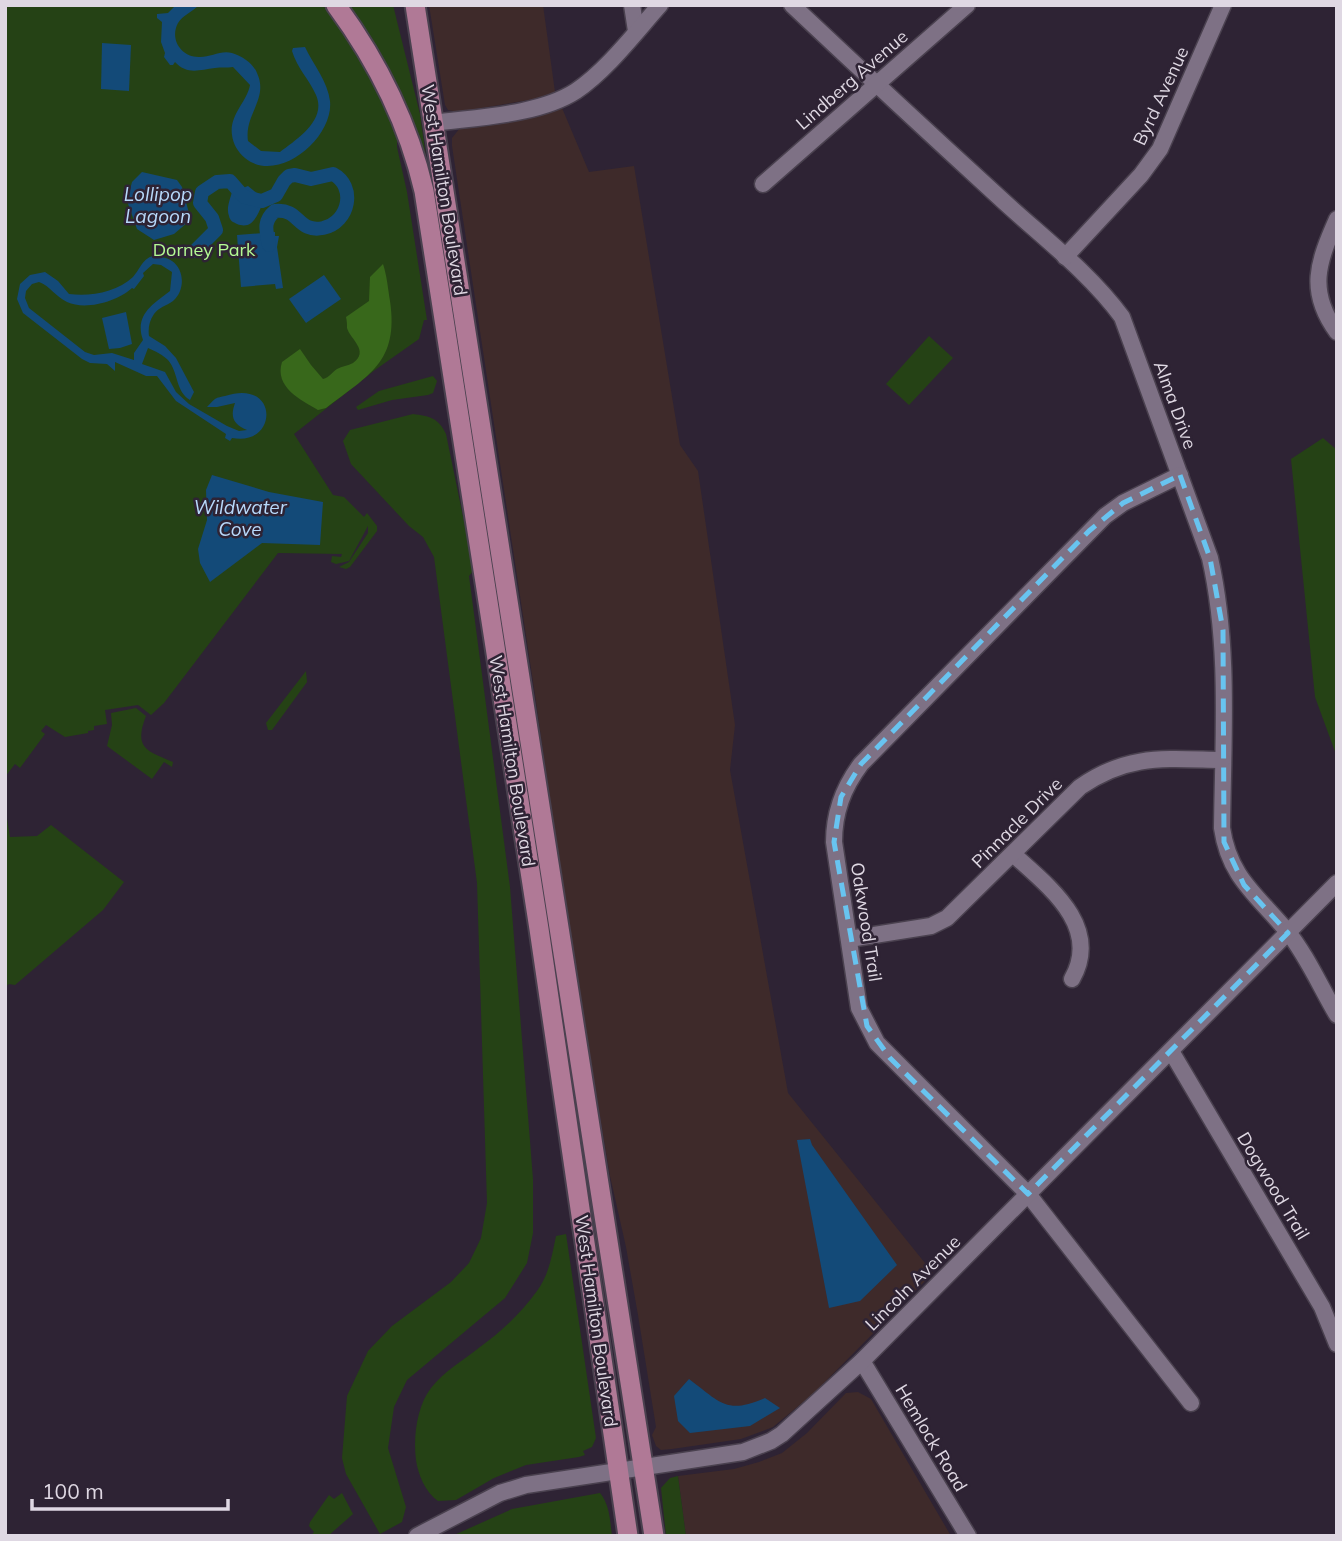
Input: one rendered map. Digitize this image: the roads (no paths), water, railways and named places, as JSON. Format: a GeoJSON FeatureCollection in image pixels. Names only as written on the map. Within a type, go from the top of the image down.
{"type":"FeatureCollection","features":[{"type":"Feature","properties":{"kind":"main road","name":"West Hamilton Boulevard"},"geometry":{"type":"LineString","coordinates":[[336,5],[373,60],[394,99],[411,140],[424,191],[539,929],[628,1536]]}},
{"type":"Feature","properties":{"kind":"main road","name":"West Hamilton Boulevard"},"geometry":{"type":"LineString","coordinates":[[415,5],[654,1536]]}},
{"type":"Feature","properties":{"kind":"street"},"geometry":{"type":"LineString","coordinates":[[632,5],[636,31]]}},
{"type":"Feature","properties":{"kind":"street"},"geometry":{"type":"LineString","coordinates":[[434,123],[536,108],[557,101],[593,78],[660,5]]}},
{"type":"Feature","properties":{"kind":"street","name":"Alma Drive"},"geometry":{"type":"LineString","coordinates":[[792,5],[1065,257],[1122,317],[1210,558],[1218,594],[1224,654],[1222,828],[1227,855],[1244,885],[1288,933],[1337,1015]]}},
{"type":"Feature","properties":{"kind":"street","name":"Lindberg Avenue"},"geometry":{"type":"LineString","coordinates":[[763,184],[967,5]]}},
{"type":"Feature","properties":{"kind":"street","name":"Byrd Avenue"},"geometry":{"type":"LineString","coordinates":[[1065,257],[1141,175],[1160,149],[1223,5]]}},
{"type":"Feature","properties":{"kind":"street"},"geometry":{"type":"LineString","coordinates":[[1337,219],[1322,254],[1317,286],[1320,302],[1337,332]]}},
{"type":"Feature","properties":{"kind":"street","name":"Oakwood Trail"},"geometry":{"type":"LineString","coordinates":[[1180,475],[1123,503],[1105,516],[870,755],[849,780],[836,815],[834,834],[859,1008],[877,1043],[1028,1194],[1191,1403]]}},
{"type":"Feature","properties":{"kind":"street","name":"Pinnacle Drive"},"geometry":{"type":"LineString","coordinates":[[849,939],[931,926],[947,918],[1080,787],[1097,775],[1129,762],[1150,759],[1222,760]]}},
{"type":"Feature","properties":{"kind":"street"},"geometry":{"type":"LineString","coordinates":[[1013,854],[1053,890],[1074,922],[1082,951],[1080,963],[1072,979]]}},
{"type":"Feature","properties":{"kind":"street","name":"Lincoln Avenue"},"geometry":{"type":"LineString","coordinates":[[418,1536],[500,1493],[526,1485],[743,1452],[771,1441],[794,1426],[862,1361],[1337,883]]}},
{"type":"Feature","properties":{"kind":"street","name":"Dogwood Trail"},"geometry":{"type":"LineString","coordinates":[[1171,1051],[1322,1307],[1337,1344]]}},
{"type":"Feature","properties":{"kind":"street","name":"Hemlock Road"},"geometry":{"type":"LineString","coordinates":[[862,1361],[968,1536]]}},
{"type":"Feature","properties":{"kind":"water"},"geometry":{"type":"Polygon","coordinates":[[[176,5],[199,5],[178,23],[175,36],[183,51],[194,57],[232,53],[247,60],[255,69],[260,91],[249,123],[248,141],[261,151],[280,152],[314,121],[318,104],[316,95],[292,51],[293,48],[305,47],[323,80],[330,101],[329,115],[323,129],[301,154],[273,166],[258,165],[242,156],[233,142],[232,128],[250,85],[233,67],[194,71],[184,69],[175,62],[170,65],[164,57],[161,42],[162,22],[157,18],[157,14],[168,13],[176,5]]]}},
{"type":"Feature","properties":{"kind":"water"},"geometry":{"type":"Polygon","coordinates":[[[102,43],[131,45],[129,91],[101,89],[102,43]]]}},
{"type":"Feature","properties":{"kind":"water","name":"Lollipop Lagoon"},"geometry":{"type":"Polygon","coordinates":[[[142,172],[177,180],[182,187],[190,217],[174,234],[154,240],[137,229],[127,201],[132,182],[142,172]]]}},
{"type":"Feature","properties":{"kind":"water"},"geometry":{"type":"Polygon","coordinates":[[[248,186],[258,194],[262,205],[250,224],[237,224],[231,220],[228,213],[232,192],[248,186]]]}},
{"type":"Feature","properties":{"kind":"water"},"geometry":{"type":"Polygon","coordinates":[[[275,232],[275,236],[279,236],[277,247],[283,288],[276,289],[275,284],[241,287],[237,235],[275,232]]]}},
{"type":"Feature","properties":{"kind":"water"},"geometry":{"type":"Polygon","coordinates":[[[151,256],[170,260],[181,275],[180,292],[173,301],[154,314],[150,322],[149,336],[165,346],[176,358],[194,392],[190,400],[182,392],[171,365],[164,356],[148,348],[142,364],[165,372],[176,392],[189,404],[239,431],[247,430],[234,420],[235,403],[207,407],[220,397],[243,393],[256,396],[264,404],[266,414],[265,424],[258,433],[247,438],[232,438],[230,441],[225,438],[226,434],[176,401],[157,376],[146,376],[115,362],[115,371],[107,364],[90,363],[82,359],[23,313],[17,299],[20,284],[30,275],[45,272],[58,281],[69,294],[86,295],[111,290],[133,277],[151,256]],[[153,264],[143,273],[144,276],[134,289],[101,303],[75,305],[39,282],[32,284],[26,291],[25,298],[29,308],[85,352],[94,355],[112,353],[134,360],[134,353],[143,340],[143,317],[170,291],[172,272],[161,265],[153,264]]]}},
{"type":"Feature","properties":{"kind":"water"},"geometry":{"type":"Polygon","coordinates":[[[324,275],[341,299],[306,323],[289,299],[324,275]]]}},
{"type":"Feature","properties":{"kind":"water"},"geometry":{"type":"Polygon","coordinates":[[[126,312],[132,344],[109,349],[102,318],[126,312]]]}},
{"type":"Feature","properties":{"kind":"water","name":"Wildwater Cove"},"geometry":{"type":"Polygon","coordinates":[[[212,475],[269,492],[323,502],[320,545],[262,543],[210,582],[200,563],[198,549],[207,520],[206,490],[212,475]]]}},
{"type":"Feature","properties":{"kind":"water"},"geometry":{"type":"Polygon","coordinates":[[[810,1139],[897,1265],[860,1301],[829,1308],[797,1140],[810,1139]]]}},
{"type":"Feature","properties":{"kind":"water"},"geometry":{"type":"Polygon","coordinates":[[[689,1379],[724,1404],[741,1405],[765,1398],[780,1408],[750,1426],[690,1433],[678,1421],[674,1396],[689,1379]]]}},
{"type":"Feature","properties":{"kind":"waterway"},"geometry":{"type":"LineString","coordinates":[[195,251],[216,230],[212,218],[200,203],[202,192],[217,182],[230,181],[244,197],[262,201],[276,195],[289,176],[311,179],[333,174],[340,180],[345,187],[347,203],[339,219],[323,228],[314,229],[289,213],[275,211],[267,222],[269,245]]}},
{"type":"Feature","properties":{"kind":"park label","name":"Dorney Park"},"geometry":{"type":"Point","coordinates":[204,250]}}]}
